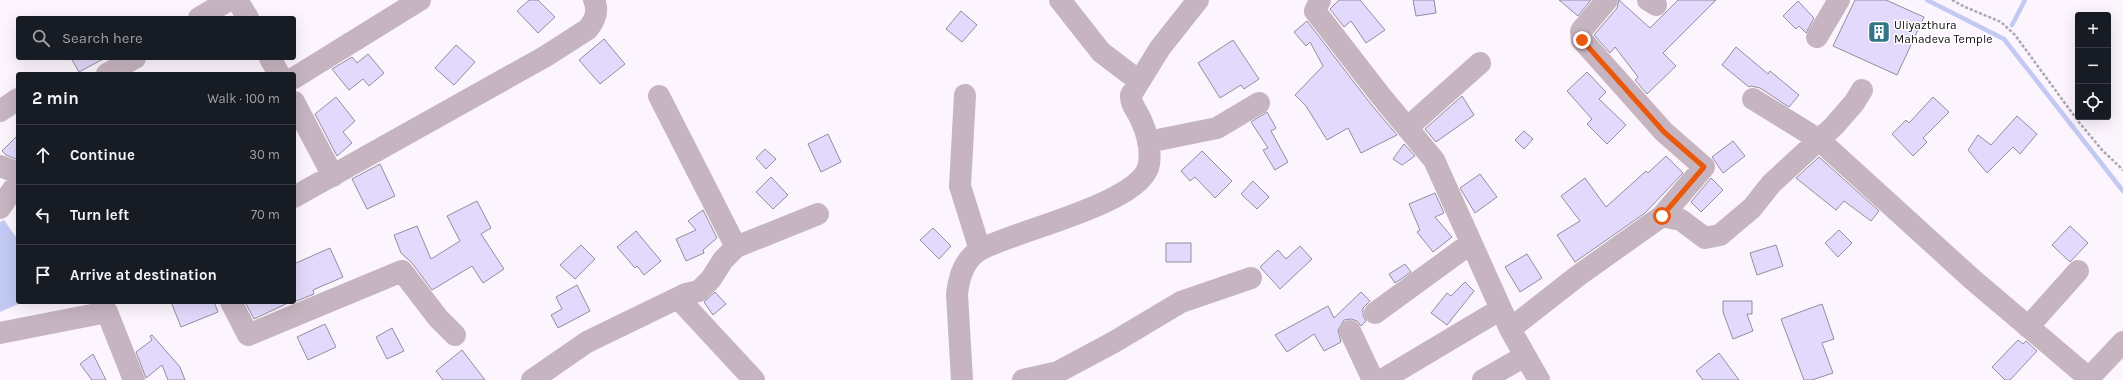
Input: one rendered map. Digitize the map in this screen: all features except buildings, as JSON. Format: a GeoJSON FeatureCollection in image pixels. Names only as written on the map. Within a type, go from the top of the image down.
{"type":"FeatureCollection","features":[{"type":"Feature","properties":{"kind":"street"},"geometry":{"type":"LineString","coordinates":[[201,16],[229,0]]}},
{"type":"Feature","properties":{"kind":"street"},"geometry":{"type":"LineString","coordinates":[[237,0],[247,16]]}},
{"type":"Feature","properties":{"kind":"street"},"geometry":{"type":"LineString","coordinates":[[296,77],[420,0]]}},
{"type":"Feature","properties":{"kind":"street"},"geometry":{"type":"LineString","coordinates":[[296,196],[546,56],[582,33],[588,29],[595,19],[597,12],[594,0]]}},
{"type":"Feature","properties":{"kind":"street"},"geometry":{"type":"LineString","coordinates":[[1060,0],[1101,52],[1139,81]]}},
{"type":"Feature","properties":{"kind":"street"},"geometry":{"type":"LineString","coordinates":[[962,380],[957,302],[958,281],[964,265],[980,250],[1101,204],[1140,181],[1149,165],[1148,142],[1141,120],[1131,99],[1133,91],[1160,48],[1198,0]]}},
{"type":"Feature","properties":{"kind":"street"},"geometry":{"type":"LineString","coordinates":[[1320,0],[1315,11],[1434,160],[1510,329],[1539,380]]}},
{"type":"Feature","properties":{"kind":"street"},"geometry":{"type":"LineString","coordinates":[[1510,329],[1579,275],[1662,216],[1704,167],[1664,132],[1582,40],[1581,31],[1607,0]]}},
{"type":"Feature","properties":{"kind":"street"},"geometry":{"type":"LineString","coordinates":[[1816,37],[1839,0]]}},
{"type":"Feature","properties":{"kind":"street"},"geometry":{"type":"LineString","coordinates":[[111,72],[132,60]]}},
{"type":"Feature","properties":{"kind":"street"},"geometry":{"type":"LineString","coordinates":[[271,60],[278,72]]}},
{"type":"Feature","properties":{"kind":"street"},"geometry":{"type":"LineString","coordinates":[[1407,128],[1480,63]]}},
{"type":"Feature","properties":{"kind":"street"},"geometry":{"type":"LineString","coordinates":[[1662,216],[1681,220],[1705,238],[1720,235],[1752,208],[1771,184],[1818,139],[1834,126],[1854,103],[1862,90]]}},
{"type":"Feature","properties":{"kind":"street"},"geometry":{"type":"LineString","coordinates":[[964,95],[960,186],[980,250]]}},
{"type":"Feature","properties":{"kind":"street"},"geometry":{"type":"LineString","coordinates":[[659,96],[736,248]]}},
{"type":"Feature","properties":{"kind":"street"},"geometry":{"type":"LineString","coordinates":[[1753,99],[1818,139],[1972,279],[2090,379],[2123,342]]}},
{"type":"Feature","properties":{"kind":"street"},"geometry":{"type":"LineString","coordinates":[[0,111],[16,101]]}},
{"type":"Feature","properties":{"kind":"street"},"geometry":{"type":"LineString","coordinates":[[1148,142],[1217,128],[1258,103]]}},
{"type":"Feature","properties":{"kind":"street"},"geometry":{"type":"LineString","coordinates":[[296,106],[332,176]]}},
{"type":"Feature","properties":{"kind":"street"},"geometry":{"type":"LineString","coordinates":[[0,166],[16,172]]}},
{"type":"Feature","properties":{"kind":"street"},"geometry":{"type":"LineString","coordinates":[[0,208],[16,185]]}},
{"type":"Feature","properties":{"kind":"street"},"geometry":{"type":"LineString","coordinates":[[532,380],[557,373],[588,342],[678,298],[698,291],[710,279],[723,260],[736,248],[818,214]]}},
{"type":"Feature","properties":{"kind":"street"},"geometry":{"type":"LineString","coordinates":[[1375,313],[1471,243]]}},
{"type":"Feature","properties":{"kind":"street"},"geometry":{"type":"LineString","coordinates":[[232,304],[248,335],[402,271],[438,318],[454,335]]}},
{"type":"Feature","properties":{"kind":"street"},"geometry":{"type":"LineString","coordinates":[[2028,327],[2078,271]]}},
{"type":"Feature","properties":{"kind":"street"},"geometry":{"type":"LineString","coordinates":[[1023,380],[1058,372],[1114,342],[1181,302],[1252,278]]}},
{"type":"Feature","properties":{"kind":"street"},"geometry":{"type":"LineString","coordinates":[[678,298],[754,380]]}},
{"type":"Feature","properties":{"kind":"street"},"geometry":{"type":"LineString","coordinates":[[0,333],[109,307],[134,380]]}},
{"type":"Feature","properties":{"kind":"street"},"geometry":{"type":"LineString","coordinates":[[1382,380],[1501,309]]}},
{"type":"Feature","properties":{"kind":"street"},"geometry":{"type":"LineString","coordinates":[[1350,331],[1373,380]]}},
{"type":"Feature","properties":{"kind":"street"},"geometry":{"type":"LineString","coordinates":[[1483,380],[1526,356]]}},
{"type":"Feature","properties":{"kind":"path"},"geometry":{"type":"LineString","coordinates":[[1952,0],[2001,22],[2015,35],[2078,121],[2102,150],[2123,170]]}},
{"type":"Feature","properties":{"kind":"water"},"geometry":{"type":"Polygon","coordinates":[[[4,220],[16,237],[16,304],[18,304],[0,312],[0,222],[4,220]]]}},
{"type":"Feature","properties":{"kind":"waterway"},"geometry":{"type":"LineString","coordinates":[[1927,0],[2004,39],[2123,191]]}},
{"type":"Feature","properties":{"kind":"waterway"},"geometry":{"type":"LineString","coordinates":[[2012,25],[2025,0]]}},
{"type":"Feature","properties":{"kind":"place","name":"Uliyazthura Mahadeva Temple"},"geometry":{"type":"Point","coordinates":[1879,32]}},
{"type":"Feature","properties":{"kind":"route"},"geometry":{"type":"LineString","coordinates":[[1582,40],[1664,132],[1704,167],[1662,216]]}}]}
